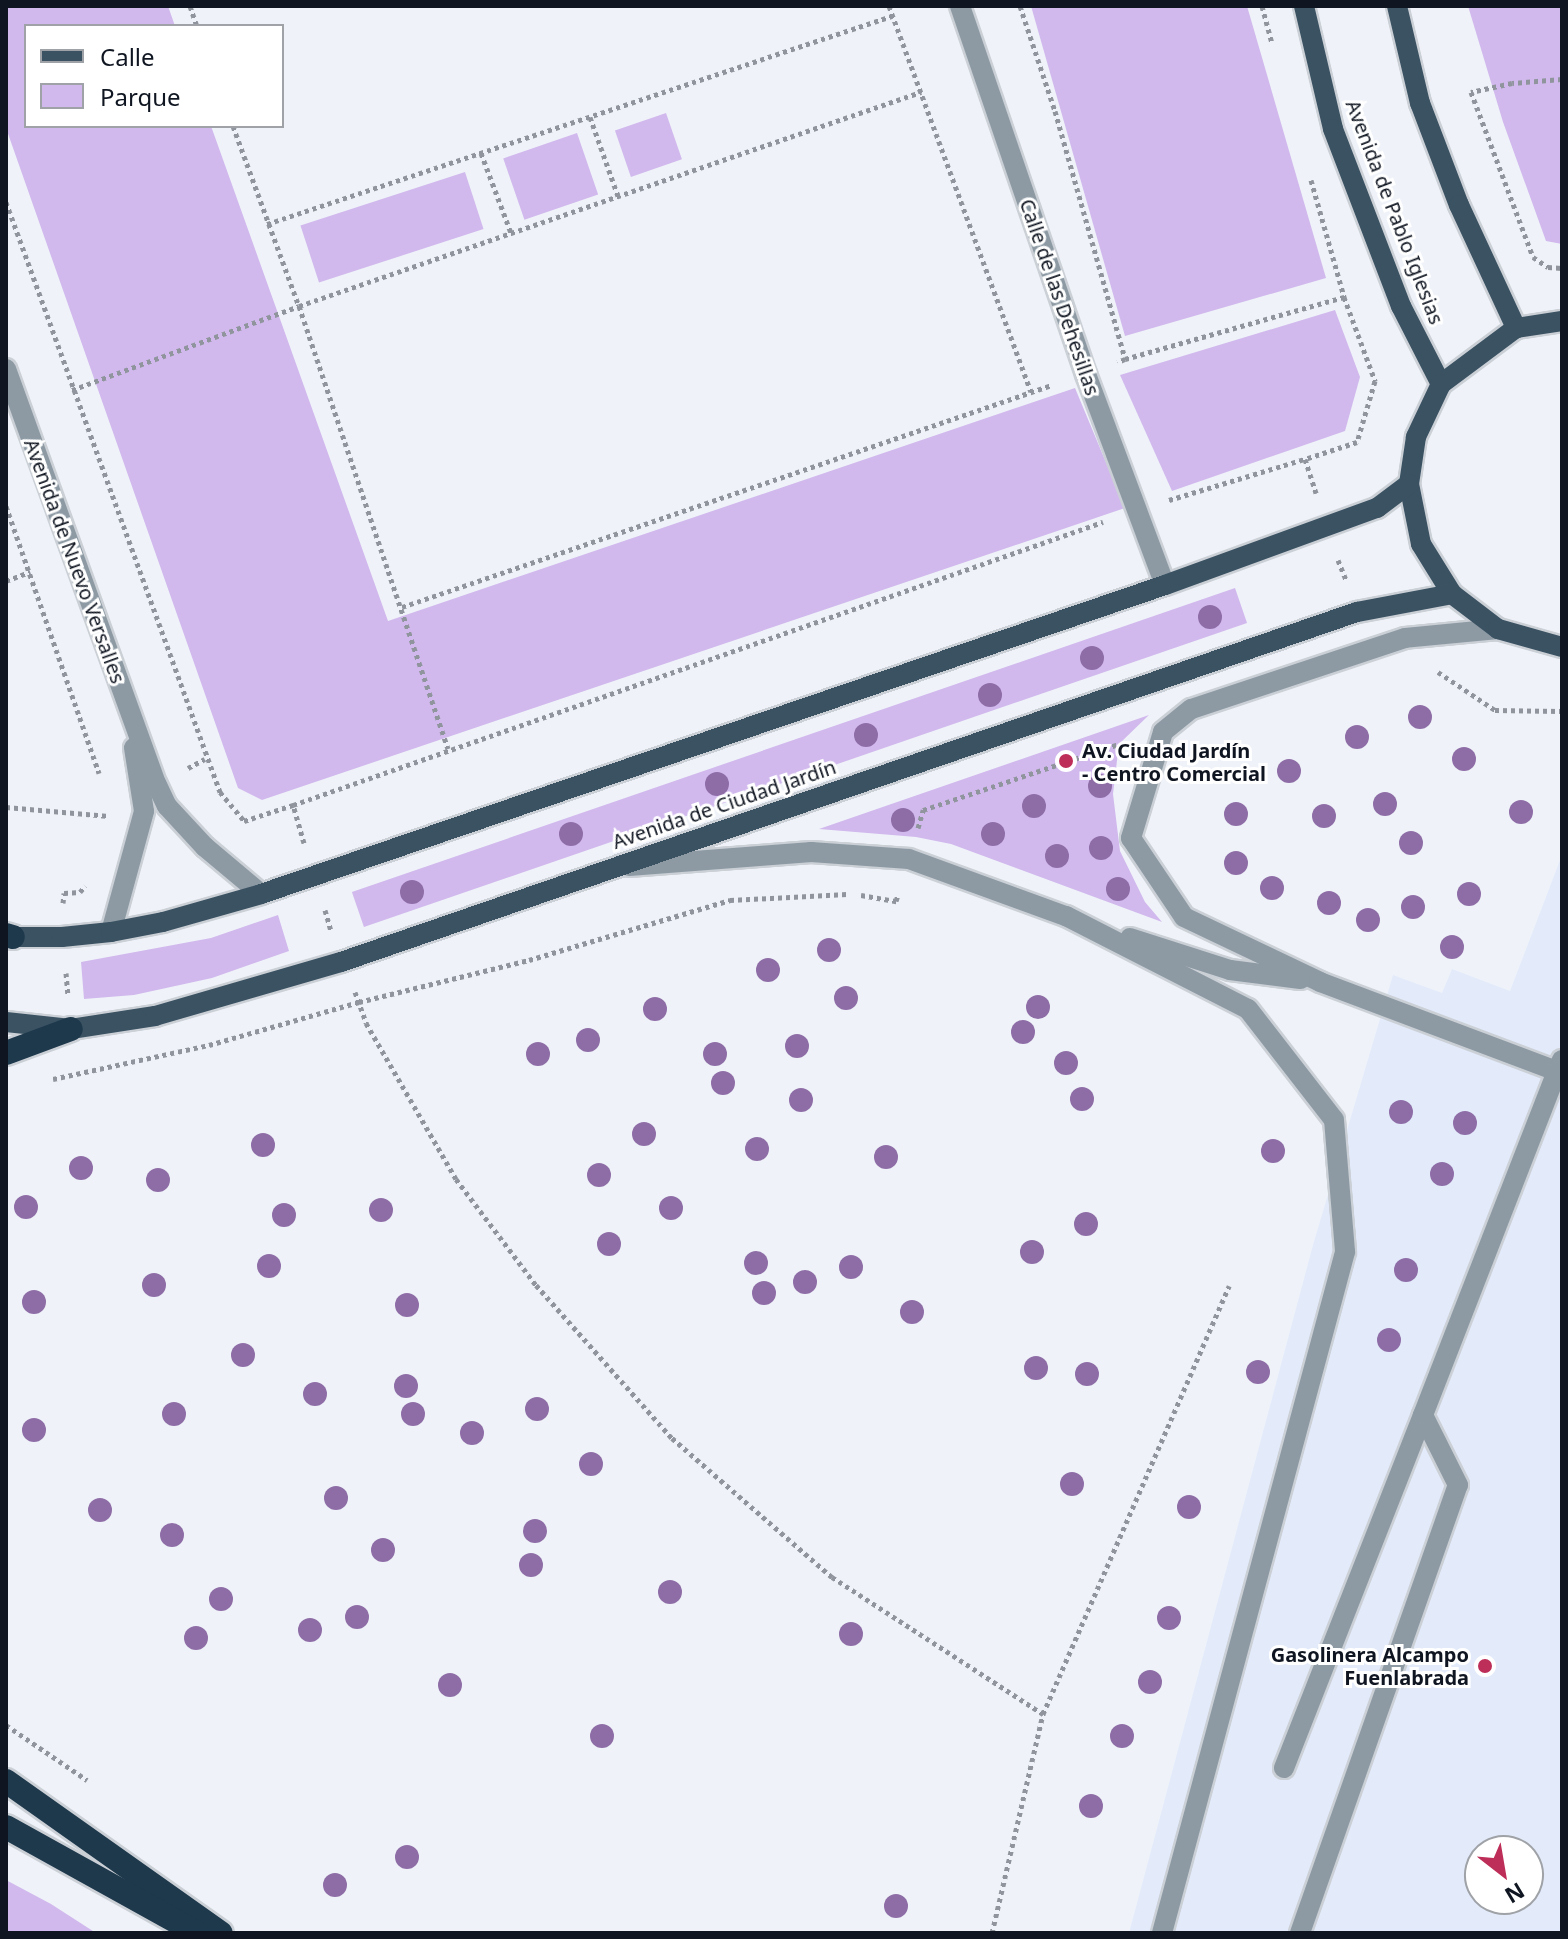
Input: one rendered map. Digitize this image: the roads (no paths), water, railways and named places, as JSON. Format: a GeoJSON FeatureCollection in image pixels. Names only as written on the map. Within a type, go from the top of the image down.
{"type":"FeatureCollection","features":[{"type":"Feature","properties":{"kind":"highway"},"geometry":{"type":"LineString","coordinates":[[6,1053],[71,1029]]}},
{"type":"Feature","properties":{"kind":"highway"},"geometry":{"type":"LineString","coordinates":[[6,1781],[221,1933]]}},
{"type":"Feature","properties":{"kind":"highway"},"geometry":{"type":"LineString","coordinates":[[6,1827],[197,1933]]}},
{"type":"Feature","properties":{"kind":"main road","name":"Avenida de Pablo Iglesias"},"geometry":{"type":"LineString","coordinates":[[1304,6],[1333,129],[1401,306],[1441,384]]}},
{"type":"Feature","properties":{"kind":"main road"},"geometry":{"type":"LineString","coordinates":[[1397,6],[1420,103],[1459,205],[1516,328]]}},
{"type":"Feature","properties":{"kind":"main road"},"geometry":{"type":"LineString","coordinates":[[1562,321],[1516,328],[1441,384],[1416,437],[1409,484],[1421,544],[1452,594],[1498,629],[1562,647]]}},
{"type":"Feature","properties":{"kind":"main road"},"geometry":{"type":"LineString","coordinates":[[8,937],[111,932],[163,922],[261,894],[1165,585],[1377,508],[1409,484]]}},
{"type":"Feature","properties":{"kind":"main road","name":"Avenida de Ciudad Jardín"},"geometry":{"type":"LineString","coordinates":[[6,1022],[71,1029],[155,1016],[341,962],[1357,612],[1452,594]]}},
{"type":"Feature","properties":{"kind":"street","name":"Calle de las Dehesillas"},"geometry":{"type":"LineString","coordinates":[[960,6],[1086,374],[1165,585]]}},
{"type":"Feature","properties":{"kind":"street","name":"Avenida de Nuevo Versalles"},"geometry":{"type":"LineString","coordinates":[[6,369],[128,708],[167,806],[205,847],[261,894]]}},
{"type":"Feature","properties":{"kind":"street"},"geometry":{"type":"LineString","coordinates":[[1284,1768],[1560,1066],[1320,982],[1184,917],[1131,838],[1163,732],[1191,709],[1405,638],[1498,629]]}},
{"type":"Feature","properties":{"kind":"street","name":"Avenida de Nuevo Versalles"},"geometry":{"type":"LineString","coordinates":[[111,932],[144,811],[128,708]]}},
{"type":"Feature","properties":{"kind":"street"},"geometry":{"type":"LineString","coordinates":[[613,868],[811,852],[909,859],[1066,916],[1230,970],[1320,982]]}},
{"type":"Feature","properties":{"kind":"street"},"geometry":{"type":"LineString","coordinates":[[1066,916],[1248,1009],[1334,1120],[1345,1252],[1162,1933]]}},
{"type":"Feature","properties":{"kind":"street"},"geometry":{"type":"LineString","coordinates":[[1300,1933],[1458,1485],[1423,1415]]}},
{"type":"Feature","properties":{"kind":"place","name":"Av. Ciudad Jardín - Centro Comercial"},"geometry":{"type":"Point","coordinates":[1066,761]}},
{"type":"Feature","properties":{"kind":"place","name":"Gasolinera Alcampo Fuenlabrada"},"geometry":{"type":"Point","coordinates":[1485,1666]}}]}
